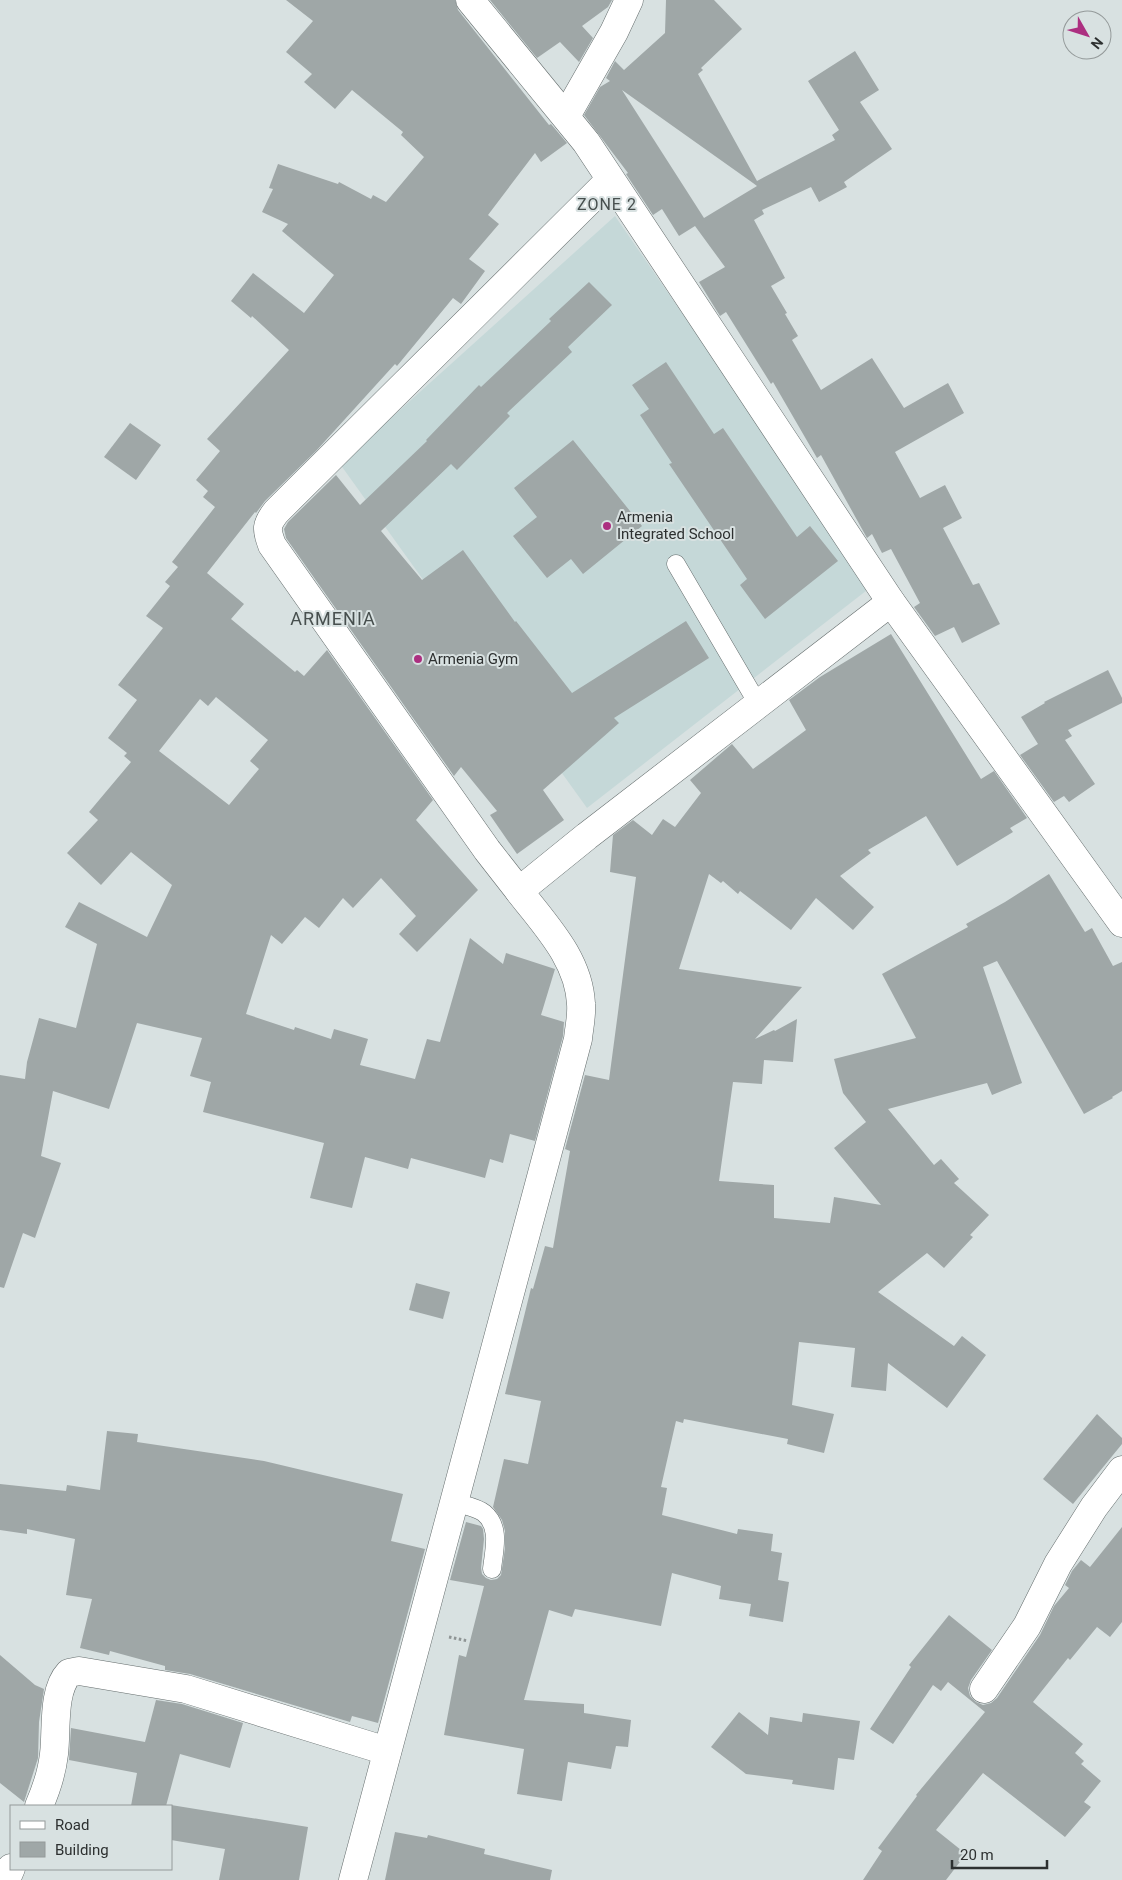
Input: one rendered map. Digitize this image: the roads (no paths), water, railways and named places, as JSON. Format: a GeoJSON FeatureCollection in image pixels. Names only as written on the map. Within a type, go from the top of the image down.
{"type":"FeatureCollection","features":[{"type":"Feature","properties":{"kind":"street"},"geometry":{"type":"LineString","coordinates":[[470,0],[586,142],[891,602],[1122,922]]}},
{"type":"Feature","properties":{"kind":"street"},"geometry":{"type":"LineString","coordinates":[[566,116],[630,0]]}},
{"type":"Feature","properties":{"kind":"street"},"geometry":{"type":"LineString","coordinates":[[353,1880],[578,1039],[581,1005],[577,978],[562,946],[486,850],[272,545],[267,531],[269,522],[276,512],[610,180]]}},
{"type":"Feature","properties":{"kind":"street"},"geometry":{"type":"LineString","coordinates":[[519,891],[587,836],[891,602]]}},
{"type":"Feature","properties":{"kind":"street"},"geometry":{"type":"LineString","coordinates":[[984,1689],[1027,1626],[1058,1564],[1094,1508],[1122,1470]]}},
{"type":"Feature","properties":{"kind":"street"},"geometry":{"type":"LineString","coordinates":[[39,1805],[46,1789],[54,1756],[60,1686],[69,1672],[79,1671],[112,1675],[186,1689],[386,1751]]}},
{"type":"Feature","properties":{"kind":"lane"},"geometry":{"type":"LineString","coordinates":[[676,564],[758,704]]}},
{"type":"Feature","properties":{"kind":"lane"},"geometry":{"type":"LineString","coordinates":[[454,1502],[484,1513],[492,1524],[496,1536],[492,1569]]}},
{"type":"Feature","properties":{"kind":"place","name":"Armenia Integrated School"},"geometry":{"type":"Point","coordinates":[607,526]}},
{"type":"Feature","properties":{"kind":"place","name":"Armenia Gym"},"geometry":{"type":"Point","coordinates":[418,659]}},
{"type":"Feature","properties":{"kind":"district","name":"ZONE 2"},"geometry":{"type":"Point","coordinates":[607,204]}},
{"type":"Feature","properties":{"kind":"district","name":"ARMENIA"},"geometry":{"type":"Point","coordinates":[333,619]}}]}
